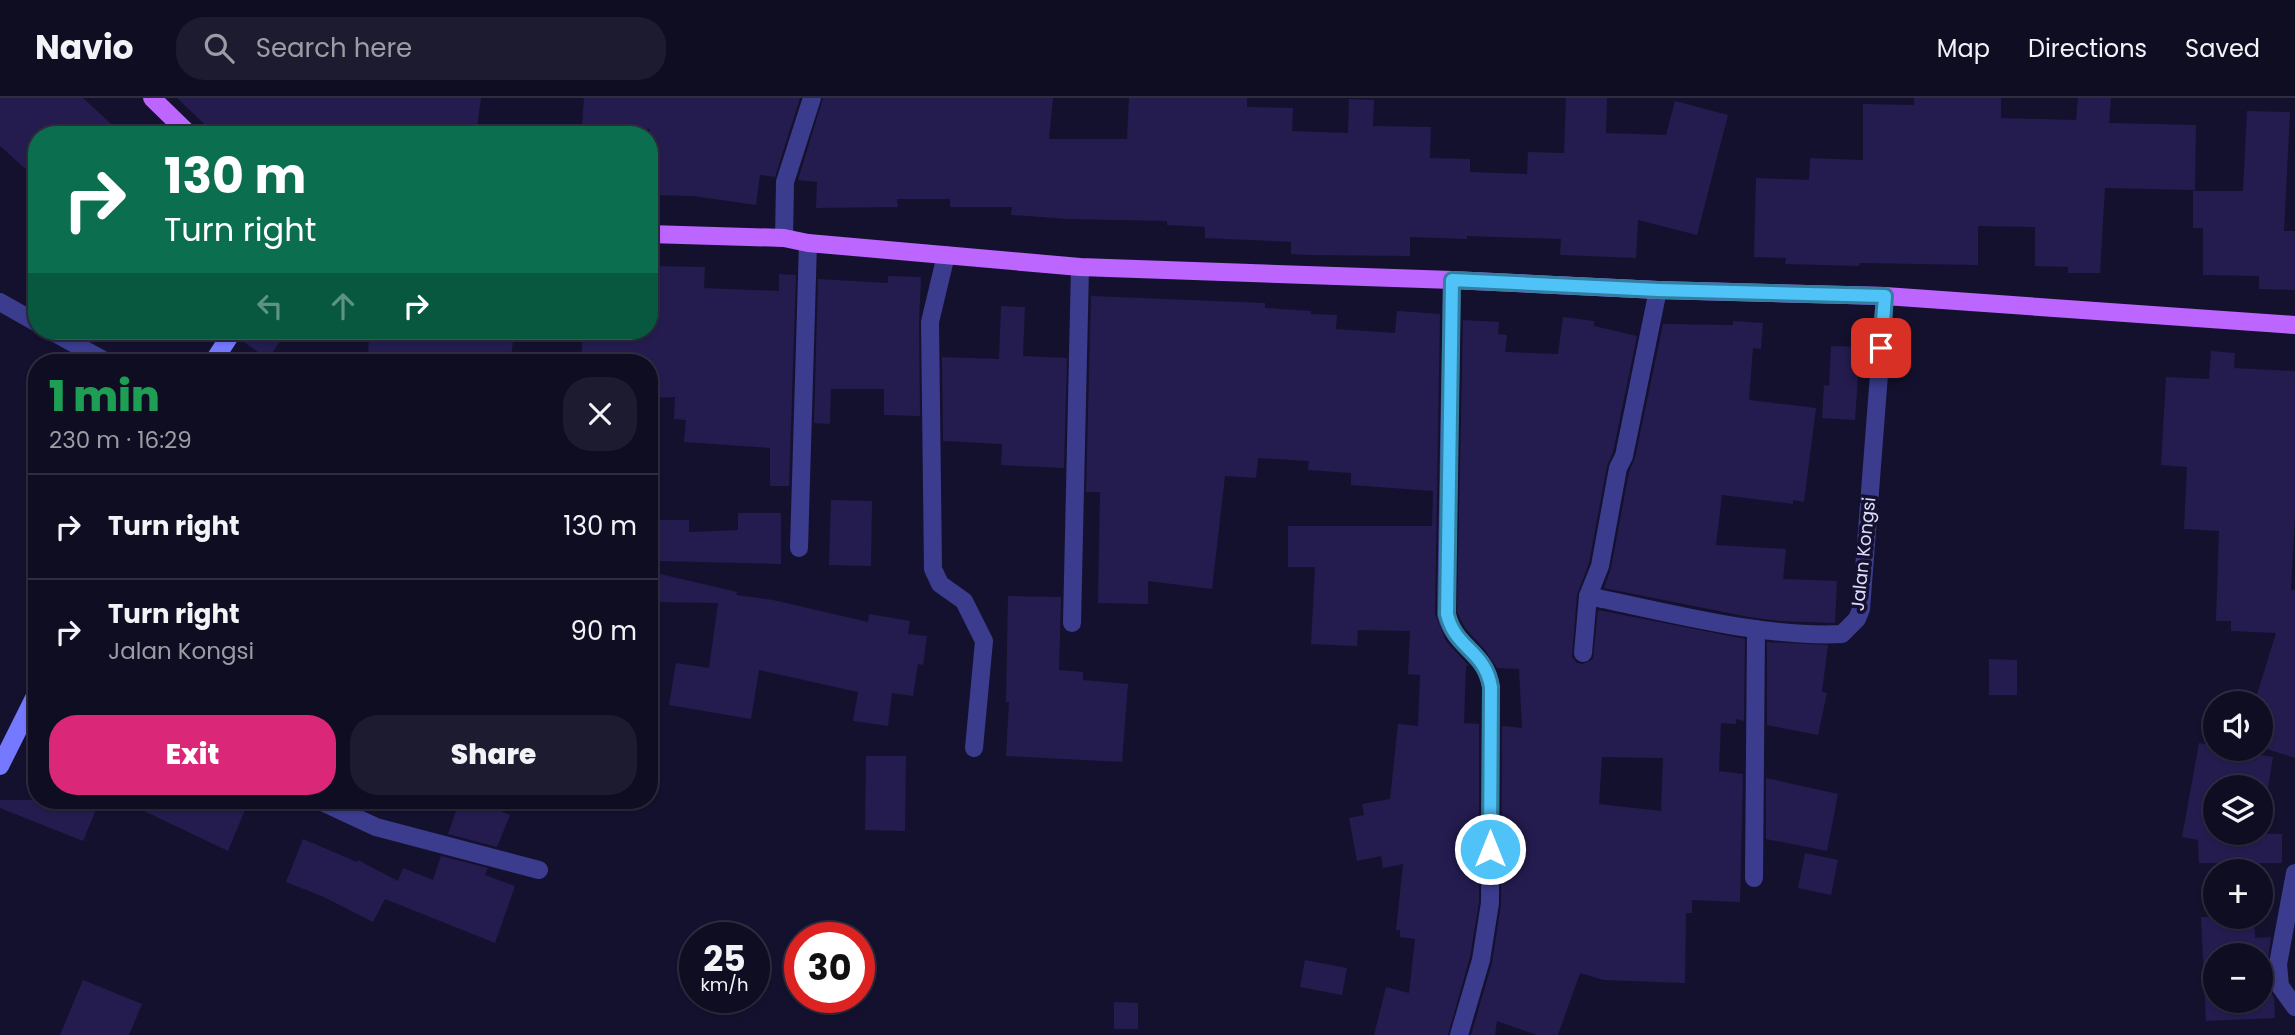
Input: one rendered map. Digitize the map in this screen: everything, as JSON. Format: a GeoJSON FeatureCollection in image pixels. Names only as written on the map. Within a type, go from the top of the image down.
{"type":"FeatureCollection","features":[{"type":"Feature","properties":{"kind":"main road"},"geometry":{"type":"LineString","coordinates":[[152,98],[181,126]]}},
{"type":"Feature","properties":{"kind":"main road"},"geometry":{"type":"LineString","coordinates":[[658,234],[784,238],[808,243],[1080,267],[1658,290],[1885,296],[2295,325]]}},
{"type":"Feature","properties":{"kind":"main road"},"geometry":{"type":"LineString","coordinates":[[0,766],[28,710]]}},
{"type":"Feature","properties":{"kind":"street"},"geometry":{"type":"LineString","coordinates":[[784,238],[785,182],[812,98]]}},
{"type":"Feature","properties":{"kind":"street"},"geometry":{"type":"LineString","coordinates":[[799,548],[808,243]]}},
{"type":"Feature","properties":{"kind":"street"},"geometry":{"type":"LineString","coordinates":[[946,255],[930,322],[933,569],[940,584],[964,601],[984,641],[974,748]]}},
{"type":"Feature","properties":{"kind":"street"},"geometry":{"type":"LineString","coordinates":[[1072,623],[1080,267]]}},
{"type":"Feature","properties":{"kind":"street"},"geometry":{"type":"LineString","coordinates":[[1452,280],[1447,614],[1454,635],[1485,665],[1491,687],[1490,903],[1481,960],[1459,1035]]}},
{"type":"Feature","properties":{"kind":"street"},"geometry":{"type":"LineString","coordinates":[[1583,653],[1588,596],[1600,566],[1618,468],[1624,456],[1658,290]]}},
{"type":"Feature","properties":{"kind":"street","name":"Jalan Kongsi"},"geometry":{"type":"LineString","coordinates":[[1588,596],[1756,629],[1813,636],[1842,634],[1857,619],[1861,609],[1885,296]]}},
{"type":"Feature","properties":{"kind":"street"},"geometry":{"type":"LineString","coordinates":[[0,302],[28,318]]}},
{"type":"Feature","properties":{"kind":"street"},"geometry":{"type":"LineString","coordinates":[[67,340],[93,354]]}},
{"type":"Feature","properties":{"kind":"street"},"geometry":{"type":"LineString","coordinates":[[1754,878],[1756,629]]}},
{"type":"Feature","properties":{"kind":"street"},"geometry":{"type":"LineString","coordinates":[[337,809],[376,827],[539,870]]}},
{"type":"Feature","properties":{"kind":"street"},"geometry":{"type":"LineString","coordinates":[[2295,873],[2278,964],[2280,986],[2295,1007]]}},
{"type":"Feature","properties":{"kind":"building"},"geometry":{"type":"Polygon","coordinates":[[[0,98],[83,98],[113,126],[28,126],[28,171],[0,146],[0,98]]]}},
{"type":"Feature","properties":{"kind":"building"},"geometry":{"type":"Polygon","coordinates":[[[177,98],[481,98],[477,126],[207,126],[177,98]]]}},
{"type":"Feature","properties":{"kind":"building"},"geometry":{"type":"Polygon","coordinates":[[[584,98],[800,98],[775,177],[760,175],[756,205],[693,196],[658,195],[658,126],[582,126],[584,98]]]}},
{"type":"Feature","properties":{"kind":"building"},"geometry":{"type":"Polygon","coordinates":[[[823,98],[1053,98],[1049,139],[1127,139],[1129,98],[1247,98],[1247,107],[1293,108],[1292,131],[1348,133],[1349,99],[1374,100],[1373,126],[1431,127],[1430,158],[1470,159],[1470,172],[1527,174],[1528,152],[1564,153],[1566,98],[1607,98],[1606,133],[1666,135],[1675,101],[1728,115],[1697,235],[1638,220],[1636,258],[1560,255],[1561,239],[1467,236],[1467,239],[1410,237],[1410,256],[1310,255],[1291,254],[1291,242],[1205,238],[1205,227],[1167,225],[1167,221],[1011,215],[1012,207],[950,207],[950,199],[897,199],[898,207],[816,208],[817,182],[798,180],[823,98]]]}},
{"type":"Feature","properties":{"kind":"building"},"geometry":{"type":"Polygon","coordinates":[[[1914,98],[2001,98],[2001,118],[2076,120],[2078,98],[2111,98],[2109,123],[2196,125],[2195,190],[2105,188],[2100,273],[2068,273],[2068,267],[2035,266],[2035,227],[1978,226],[1978,265],[1785,264],[1786,258],[1754,257],[1756,178],[1809,180],[1810,158],[1863,160],[1863,104],[1914,105],[1914,98]]]}},
{"type":"Feature","properties":{"kind":"building"},"geometry":{"type":"Polygon","coordinates":[[[2247,111],[2290,112],[2284,231],[2295,231],[2295,290],[2259,289],[2259,276],[2203,275],[2203,228],[2193,228],[2193,191],[2243,191],[2247,111]]]}},
{"type":"Feature","properties":{"kind":"building"},"geometry":{"type":"Polygon","coordinates":[[[658,266],[705,267],[704,288],[779,291],[779,274],[796,275],[789,486],[770,486],[770,448],[684,442],[686,420],[674,419],[675,397],[658,398],[658,354],[582,354],[582,340],[658,340],[658,266]]]}},
{"type":"Feature","properties":{"kind":"building"},"geometry":{"type":"Polygon","coordinates":[[[888,276],[921,277],[920,416],[884,415],[884,389],[831,389],[830,424],[814,423],[818,279],[888,283],[888,276]]]}},
{"type":"Feature","properties":{"kind":"building"},"geometry":{"type":"Polygon","coordinates":[[[1091,296],[1265,303],[1265,308],[1337,315],[1336,329],[1395,333],[1397,311],[1440,314],[1435,614],[1446,641],[1469,666],[1466,666],[1464,723],[1479,724],[1479,902],[1470,957],[1448,1035],[1374,1035],[1386,987],[1409,993],[1415,939],[1400,937],[1400,930],[1396,930],[1403,864],[1383,868],[1381,856],[1357,861],[1349,818],[1364,815],[1362,804],[1390,799],[1398,724],[1418,726],[1420,675],[1408,674],[1410,631],[1358,630],[1357,646],[1311,644],[1315,567],[1288,567],[1288,526],[1432,526],[1433,491],[1351,485],[1351,473],[1308,470],[1309,461],[1258,458],[1256,478],[1225,476],[1212,589],[1148,581],[1148,604],[1098,603],[1100,492],[1086,492],[1091,296]]]}},
{"type":"Feature","properties":{"kind":"building"},"geometry":{"type":"Polygon","coordinates":[[[1001,306],[1025,307],[1023,356],[1067,358],[1064,468],[1001,465],[1002,444],[943,441],[942,357],[999,359],[1001,306]]]}},
{"type":"Feature","properties":{"kind":"building"},"geometry":{"type":"Polygon","coordinates":[[[1563,317],[1594,321],[1594,326],[1637,336],[1613,452],[1607,466],[1589,563],[1577,595],[1572,657],[1577,663],[1583,664],[1593,659],[1598,610],[1745,639],[1744,721],[1736,719],[1736,724],[1721,723],[1719,771],[1743,774],[1740,902],[1692,900],[1692,913],[1686,913],[1685,983],[1604,980],[1580,973],[1558,1035],[1537,1035],[1497,1021],[1495,1035],[1471,1035],[1492,963],[1501,905],[1502,726],[1522,728],[1519,669],[1497,668],[1465,628],[1457,612],[1463,320],[1499,322],[1498,334],[1507,335],[1505,352],[1558,354],[1563,317]],[[1602,757],[1599,804],[1661,811],[1663,758],[1602,757]]]}},
{"type":"Feature","properties":{"kind":"building"},"geometry":{"type":"Polygon","coordinates":[[[1733,321],[1763,323],[1761,349],[1753,348],[1749,400],[1816,408],[1804,502],[1793,500],[1793,504],[1722,495],[1716,545],[1786,549],[1783,579],[1837,581],[1835,623],[1749,617],[1604,588],[1611,568],[1629,472],[1635,458],[1663,324],[1733,325],[1733,321]]]}},
{"type":"Feature","properties":{"kind":"building"},"geometry":{"type":"Polygon","coordinates":[[[241,340],[281,340],[271,354],[261,354],[241,340]]]}},
{"type":"Feature","properties":{"kind":"building"},"geometry":{"type":"Polygon","coordinates":[[[369,340],[513,340],[512,354],[368,354],[369,340]]]}},
{"type":"Feature","properties":{"kind":"building"},"geometry":{"type":"Polygon","coordinates":[[[1831,346],[1860,347],[1855,420],[1822,418],[1824,385],[1829,386],[1831,346]]]}},
{"type":"Feature","properties":{"kind":"building"},"geometry":{"type":"Polygon","coordinates":[[[2211,351],[2235,353],[2234,368],[2295,371],[2295,517],[2291,590],[2295,590],[2295,758],[2273,751],[2273,691],[2258,691],[2276,633],[2231,631],[2231,621],[2216,621],[2219,531],[2184,529],[2187,467],[2161,465],[2166,377],[2209,379],[2211,351]]]}},
{"type":"Feature","properties":{"kind":"building"},"geometry":{"type":"Polygon","coordinates":[[[831,500],[872,501],[871,566],[829,565],[831,500]]]}},
{"type":"Feature","properties":{"kind":"building"},"geometry":{"type":"Polygon","coordinates":[[[738,513],[781,513],[781,564],[659,561],[659,520],[689,520],[689,532],[738,530],[738,513]]]}},
{"type":"Feature","properties":{"kind":"building"},"geometry":{"type":"Polygon","coordinates":[[[658,573],[737,592],[736,595],[773,600],[868,622],[869,614],[910,621],[908,634],[927,636],[923,665],[918,664],[913,696],[892,693],[888,726],[853,721],[858,692],[759,670],[751,719],[669,705],[676,663],[709,668],[718,603],[658,602],[658,573]]]}},
{"type":"Feature","properties":{"kind":"building"},"geometry":{"type":"Polygon","coordinates":[[[1008,596],[1061,597],[1059,670],[1083,672],[1083,680],[1128,684],[1122,762],[1006,756],[1009,702],[1006,702],[1008,596]]]}},
{"type":"Feature","properties":{"kind":"building"},"geometry":{"type":"Polygon","coordinates":[[[1767,642],[1828,645],[1822,692],[1827,693],[1818,735],[1767,725],[1767,642]]]}},
{"type":"Feature","properties":{"kind":"building"},"geometry":{"type":"Polygon","coordinates":[[[1989,659],[2017,660],[2017,695],[1989,695],[1989,659]]]}},
{"type":"Feature","properties":{"kind":"building"},"geometry":{"type":"Polygon","coordinates":[[[2199,743],[2203,744],[2203,761],[2272,761],[2270,775],[2203,775],[2203,845],[2273,845],[2273,834],[2282,834],[2282,863],[2273,863],[2273,859],[2203,859],[2203,863],[2199,863],[2198,840],[2182,837],[2199,743]]]}},
{"type":"Feature","properties":{"kind":"building"},"geometry":{"type":"Polygon","coordinates":[[[866,756],[906,756],[905,831],[865,830],[866,756]]]}},
{"type":"Feature","properties":{"kind":"building"},"geometry":{"type":"Polygon","coordinates":[[[1766,778],[1838,794],[1827,851],[1766,839],[1766,778]]]}},
{"type":"Feature","properties":{"kind":"building"},"geometry":{"type":"Polygon","coordinates":[[[0,800],[28,800],[28,809],[96,809],[83,841],[0,808],[0,800]]]}},
{"type":"Feature","properties":{"kind":"building"},"geometry":{"type":"Polygon","coordinates":[[[140,809],[245,809],[228,851],[140,809]]]}},
{"type":"Feature","properties":{"kind":"building"},"geometry":{"type":"Polygon","coordinates":[[[457,809],[498,809],[510,815],[497,847],[448,834],[457,809]]]}},
{"type":"Feature","properties":{"kind":"building"},"geometry":{"type":"Polygon","coordinates":[[[303,839],[357,862],[358,860],[398,881],[403,868],[433,880],[441,856],[488,868],[485,875],[515,886],[495,943],[385,899],[373,922],[324,897],[286,882],[303,839]]]}},
{"type":"Feature","properties":{"kind":"building"},"geometry":{"type":"Polygon","coordinates":[[[1805,853],[1838,860],[1831,895],[1798,888],[1805,853]]]}},
{"type":"Feature","properties":{"kind":"building"},"geometry":{"type":"Polygon","coordinates":[[[2201,917],[2203,929],[2255,929],[2255,938],[2271,937],[2270,943],[2203,943],[2203,959],[2201,917]]]}},
{"type":"Feature","properties":{"kind":"building"},"geometry":{"type":"Polygon","coordinates":[[[1305,960],[1347,968],[1342,995],[1300,987],[1305,960]]]}},
{"type":"Feature","properties":{"kind":"building"},"geometry":{"type":"Polygon","coordinates":[[[83,980],[142,1004],[129,1035],[60,1035],[83,980]]]}},
{"type":"Feature","properties":{"kind":"building"},"geometry":{"type":"Polygon","coordinates":[[[2273,996],[2275,1018],[2206,1021],[2206,1013],[2273,1013],[2273,996]]]}},
{"type":"Feature","properties":{"kind":"building"},"geometry":{"type":"Polygon","coordinates":[[[1114,1002],[1138,1003],[1138,1029],[1114,1029],[1114,1002]]]}},
{"type":"Feature","properties":{"kind":"route"},"geometry":{"type":"LineString","coordinates":[[1490,849],[1489,674],[1485,665],[1454,635],[1447,614],[1452,280],[1658,290],[1885,296],[1881,348]]}}]}
